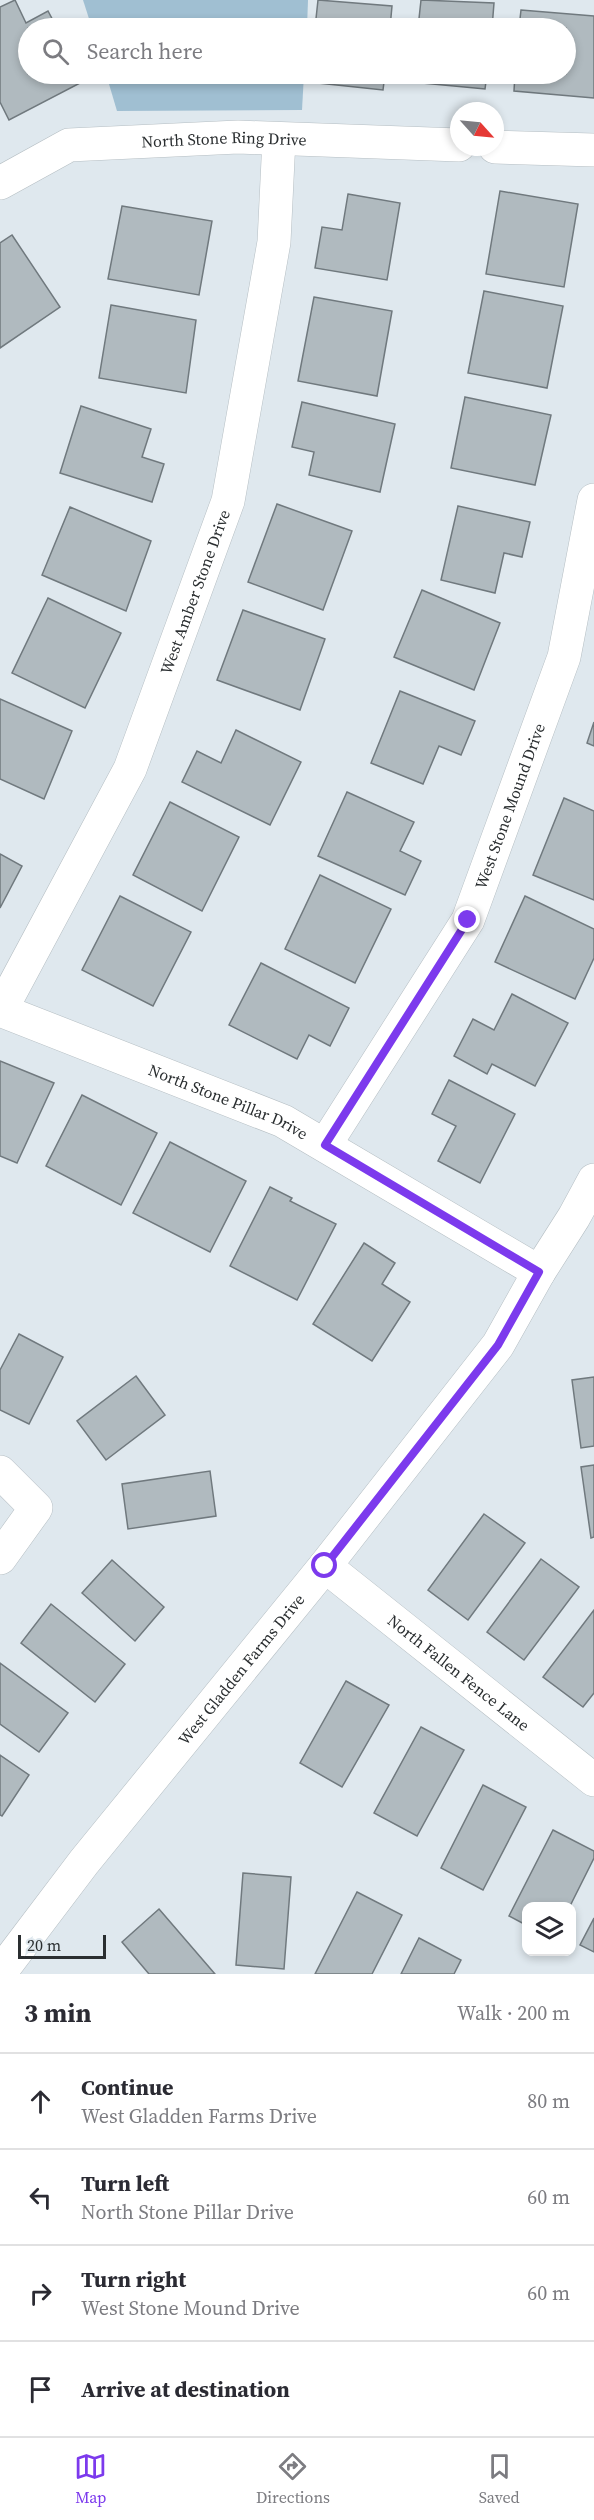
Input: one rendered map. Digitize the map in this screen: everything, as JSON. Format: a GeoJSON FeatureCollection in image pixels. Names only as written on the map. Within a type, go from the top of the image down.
{"type":"FeatureCollection","features":[{"type":"Feature","properties":{"kind":"street","name":"North Stone Ring Drive"},"geometry":{"type":"LineString","coordinates":[[0,183],[69,145],[238,137],[450,145]]}},
{"type":"Feature","properties":{"kind":"street","name":"West Amber Stone Drive"},"geometry":{"type":"LineString","coordinates":[[1,1010],[130,769],[228,501],[274,242],[279,139]]}},
{"type":"Feature","properties":{"kind":"street"},"geometry":{"type":"LineString","coordinates":[[504,147],[594,150]]}},
{"type":"Feature","properties":{"kind":"street","name":"West Stone Mound Drive"},"geometry":{"type":"LineString","coordinates":[[325,1145],[468,920],[564,657],[594,500]]}},
{"type":"Feature","properties":{"kind":"street","name":"North Stone Pillar Drive"},"geometry":{"type":"LineString","coordinates":[[1,1010],[283,1121],[539,1272]]}},
{"type":"Feature","properties":{"kind":"street","name":"West Gladden Farms Drive"},"geometry":{"type":"LineString","coordinates":[[0,1973],[84,1862],[325,1566],[498,1345],[594,1180]]}},
{"type":"Feature","properties":{"kind":"street"},"geometry":{"type":"LineString","coordinates":[[0,1472],[36,1508],[0,1558]]}},
{"type":"Feature","properties":{"kind":"street","name":"North Fallen Fence Lane"},"geometry":{"type":"LineString","coordinates":[[325,1566],[594,1780]]}},
{"type":"Feature","properties":{"kind":"shaded area"},"geometry":{"type":"Polygon","coordinates":[[[83,0],[308,0],[307,18],[89,18],[83,0]]]}},
{"type":"Feature","properties":{"kind":"shaded area"},"geometry":{"type":"Polygon","coordinates":[[[109,84],[303,84],[302,110],[117,111],[109,84]]]}},
{"type":"Feature","properties":{"kind":"building"},"geometry":{"type":"Polygon","coordinates":[[[15,0],[24,18],[18,18],[18,84],[78,84],[9,120],[0,102],[0,7],[15,0]]]}},
{"type":"Feature","properties":{"kind":"building"},"geometry":{"type":"Polygon","coordinates":[[[318,0],[392,6],[391,18],[316,18],[318,0]]]}},
{"type":"Feature","properties":{"kind":"building"},"geometry":{"type":"Polygon","coordinates":[[[421,0],[494,3],[493,18],[419,18],[421,0]]]}},
{"type":"Feature","properties":{"kind":"building"},"geometry":{"type":"Polygon","coordinates":[[[521,10],[594,16],[594,98],[514,91],[514,84],[576,84],[576,18],[520,18],[521,10]]]}},
{"type":"Feature","properties":{"kind":"building"},"geometry":{"type":"Polygon","coordinates":[[[48,11],[52,18],[35,18],[48,11]]]}},
{"type":"Feature","properties":{"kind":"building"},"geometry":{"type":"Polygon","coordinates":[[[328,84],[384,84],[383,90],[328,84]]]}},
{"type":"Feature","properties":{"kind":"building"},"geometry":{"type":"Polygon","coordinates":[[[433,84],[486,84],[485,89],[433,84]]]}},
{"type":"Feature","properties":{"kind":"building"},"geometry":{"type":"Polygon","coordinates":[[[500,191],[578,204],[564,287],[486,274],[500,191]]]}},
{"type":"Feature","properties":{"kind":"building"},"geometry":{"type":"Polygon","coordinates":[[[348,194],[400,203],[387,280],[315,268],[322,227],[342,230],[348,194]]]}},
{"type":"Feature","properties":{"kind":"building"},"geometry":{"type":"Polygon","coordinates":[[[122,206],[212,221],[199,295],[108,279],[122,206]]]}},
{"type":"Feature","properties":{"kind":"building"},"geometry":{"type":"Polygon","coordinates":[[[12,235],[60,307],[0,348],[0,243],[12,235]]]}},
{"type":"Feature","properties":{"kind":"building"},"geometry":{"type":"Polygon","coordinates":[[[484,291],[563,306],[547,388],[468,373],[484,291]]]}},
{"type":"Feature","properties":{"kind":"building"},"geometry":{"type":"Polygon","coordinates":[[[314,297],[392,311],[377,396],[298,381],[314,297]]]}},
{"type":"Feature","properties":{"kind":"building"},"geometry":{"type":"Polygon","coordinates":[[[111,305],[196,320],[186,393],[99,378],[111,305]]]}},
{"type":"Feature","properties":{"kind":"building"},"geometry":{"type":"Polygon","coordinates":[[[465,397],[551,415],[535,485],[451,468],[465,397]]]}},
{"type":"Feature","properties":{"kind":"building"},"geometry":{"type":"Polygon","coordinates":[[[302,402],[395,424],[380,492],[309,475],[314,452],[292,447],[302,402]]]}},
{"type":"Feature","properties":{"kind":"building"},"geometry":{"type":"Polygon","coordinates":[[[81,406],[151,429],[142,457],[164,464],[152,502],[60,473],[81,406]]]}},
{"type":"Feature","properties":{"kind":"building"},"geometry":{"type":"Polygon","coordinates":[[[277,504],[352,531],[323,610],[248,582],[277,504]]]}},
{"type":"Feature","properties":{"kind":"building"},"geometry":{"type":"Polygon","coordinates":[[[458,506],[530,522],[522,557],[504,553],[495,593],[441,580],[458,506]]]}},
{"type":"Feature","properties":{"kind":"building"},"geometry":{"type":"Polygon","coordinates":[[[70,507],[151,541],[126,611],[42,575],[70,507]]]}},
{"type":"Feature","properties":{"kind":"building"},"geometry":{"type":"Polygon","coordinates":[[[422,590],[500,623],[474,690],[394,657],[422,590]]]}},
{"type":"Feature","properties":{"kind":"building"},"geometry":{"type":"Polygon","coordinates":[[[48,598],[121,633],[85,708],[12,673],[48,598]]]}},
{"type":"Feature","properties":{"kind":"building"},"geometry":{"type":"Polygon","coordinates":[[[243,610],[325,639],[300,710],[217,680],[243,610]]]}},
{"type":"Feature","properties":{"kind":"building"},"geometry":{"type":"Polygon","coordinates":[[[400,691],[475,721],[461,755],[439,746],[423,784],[371,763],[400,691]]]}},
{"type":"Feature","properties":{"kind":"building"},"geometry":{"type":"Polygon","coordinates":[[[0,699],[72,731],[44,799],[0,779],[0,699]]]}},
{"type":"Feature","properties":{"kind":"building"},"geometry":{"type":"Polygon","coordinates":[[[594,722],[594,746],[587,743],[594,722]]]}},
{"type":"Feature","properties":{"kind":"building"},"geometry":{"type":"Polygon","coordinates":[[[236,730],[301,762],[270,825],[182,782],[197,751],[221,763],[236,730]]]}},
{"type":"Feature","properties":{"kind":"building"},"geometry":{"type":"Polygon","coordinates":[[[347,792],[414,822],[400,851],[421,861],[405,895],[318,856],[347,792]]]}},
{"type":"Feature","properties":{"kind":"building"},"geometry":{"type":"Polygon","coordinates":[[[564,798],[594,811],[594,900],[533,875],[564,798]]]}},
{"type":"Feature","properties":{"kind":"building"},"geometry":{"type":"Polygon","coordinates":[[[170,802],[239,837],[202,911],[133,875],[170,802]]]}},
{"type":"Feature","properties":{"kind":"building"},"geometry":{"type":"Polygon","coordinates":[[[0,854],[22,866],[0,908],[0,854]]]}},
{"type":"Feature","properties":{"kind":"building"},"geometry":{"type":"Polygon","coordinates":[[[320,875],[391,909],[355,983],[285,949],[320,875]]]}},
{"type":"Feature","properties":{"kind":"building"},"geometry":{"type":"Polygon","coordinates":[[[120,896],[191,932],[153,1006],[82,970],[120,896]]]}},
{"type":"Feature","properties":{"kind":"building"},"geometry":{"type":"Polygon","coordinates":[[[525,896],[594,929],[594,958],[575,999],[495,962],[525,896]]]}},
{"type":"Feature","properties":{"kind":"building"},"geometry":{"type":"Polygon","coordinates":[[[261,963],[349,1008],[330,1046],[309,1035],[297,1059],[229,1025],[261,963]]]}},
{"type":"Feature","properties":{"kind":"building"},"geometry":{"type":"Polygon","coordinates":[[[512,994],[568,1023],[535,1086],[492,1064],[487,1074],[454,1056],[473,1019],[494,1030],[512,994]]]}},
{"type":"Feature","properties":{"kind":"building"},"geometry":{"type":"Polygon","coordinates":[[[0,1061],[54,1083],[17,1163],[0,1156],[0,1061]]]}},
{"type":"Feature","properties":{"kind":"building"},"geometry":{"type":"Polygon","coordinates":[[[449,1080],[515,1114],[480,1183],[438,1161],[456,1126],[432,1114],[449,1080]]]}},
{"type":"Feature","properties":{"kind":"building"},"geometry":{"type":"Polygon","coordinates":[[[82,1095],[157,1133],[121,1205],[46,1166],[82,1095]]]}},
{"type":"Feature","properties":{"kind":"building"},"geometry":{"type":"Polygon","coordinates":[[[170,1142],[246,1181],[210,1252],[133,1213],[170,1142]]]}},
{"type":"Feature","properties":{"kind":"building"},"geometry":{"type":"Polygon","coordinates":[[[270,1187],[292,1198],[290,1201],[336,1224],[297,1300],[230,1266],[270,1187]]]}},
{"type":"Feature","properties":{"kind":"building"},"geometry":{"type":"Polygon","coordinates":[[[364,1243],[395,1263],[382,1284],[410,1302],[372,1361],[313,1324],[364,1243]]]}},
{"type":"Feature","properties":{"kind":"building"},"geometry":{"type":"Polygon","coordinates":[[[19,1334],[63,1357],[29,1424],[0,1410],[0,1370],[19,1334]]]}},
{"type":"Feature","properties":{"kind":"building"},"geometry":{"type":"Polygon","coordinates":[[[136,1376],[165,1415],[106,1460],[77,1421],[136,1376]]]}},
{"type":"Feature","properties":{"kind":"building"},"geometry":{"type":"Polygon","coordinates":[[[594,1377],[594,1446],[581,1448],[572,1380],[594,1377]]]}},
{"type":"Feature","properties":{"kind":"building"},"geometry":{"type":"Polygon","coordinates":[[[594,1465],[594,1537],[591,1538],[581,1467],[594,1465]]]}},
{"type":"Feature","properties":{"kind":"building"},"geometry":{"type":"Polygon","coordinates":[[[210,1471],[216,1516],[128,1529],[122,1484],[210,1471]]]}},
{"type":"Feature","properties":{"kind":"building"},"geometry":{"type":"Polygon","coordinates":[[[484,1514],[525,1543],[468,1620],[428,1590],[484,1514]]]}},
{"type":"Feature","properties":{"kind":"building"},"geometry":{"type":"Polygon","coordinates":[[[541,1559],[579,1587],[524,1660],[487,1632],[541,1559]]]}},
{"type":"Feature","properties":{"kind":"building"},"geometry":{"type":"Polygon","coordinates":[[[112,1560],[164,1607],[135,1641],[82,1593],[112,1560]]]}},
{"type":"Feature","properties":{"kind":"building"},"geometry":{"type":"Polygon","coordinates":[[[51,1604],[125,1664],[95,1702],[21,1643],[51,1604]]]}},
{"type":"Feature","properties":{"kind":"building"},"geometry":{"type":"Polygon","coordinates":[[[594,1610],[594,1693],[583,1707],[543,1677],[594,1610]]]}},
{"type":"Feature","properties":{"kind":"building"},"geometry":{"type":"Polygon","coordinates":[[[0,1663],[68,1713],[39,1752],[0,1724],[0,1663]]]}},
{"type":"Feature","properties":{"kind":"building"},"geometry":{"type":"Polygon","coordinates":[[[346,1681],[389,1705],[342,1787],[300,1763],[346,1681]]]}},
{"type":"Feature","properties":{"kind":"building"},"geometry":{"type":"Polygon","coordinates":[[[421,1727],[464,1750],[417,1836],[374,1813],[421,1727]]]}},
{"type":"Feature","properties":{"kind":"building"},"geometry":{"type":"Polygon","coordinates":[[[0,1755],[29,1775],[2,1816],[0,1815],[0,1755]]]}},
{"type":"Feature","properties":{"kind":"building"},"geometry":{"type":"Polygon","coordinates":[[[483,1785],[526,1807],[483,1890],[441,1868],[483,1785]]]}},
{"type":"Feature","properties":{"kind":"building"},"geometry":{"type":"Polygon","coordinates":[[[553,1830],[594,1851],[594,1858],[572,1902],[522,1902],[522,1923],[509,1916],[553,1830]]]}},
{"type":"Feature","properties":{"kind":"building"},"geometry":{"type":"Polygon","coordinates":[[[243,1873],[291,1877],[284,1969],[236,1965],[243,1873]]]}},
{"type":"Feature","properties":{"kind":"building"},"geometry":{"type":"Polygon","coordinates":[[[357,1892],[402,1915],[372,1974],[315,1974],[357,1892]]]}},
{"type":"Feature","properties":{"kind":"building"},"geometry":{"type":"Polygon","coordinates":[[[159,1909],[215,1974],[149,1974],[122,1942],[159,1909]]]}},
{"type":"Feature","properties":{"kind":"building"},"geometry":{"type":"Polygon","coordinates":[[[594,1918],[594,1952],[580,1945],[594,1918]]]}},
{"type":"Feature","properties":{"kind":"building"},"geometry":{"type":"Polygon","coordinates":[[[419,1938],[461,1960],[454,1974],[401,1974],[419,1938]]]}},
{"type":"Feature","properties":{"kind":"route"},"geometry":{"type":"LineString","coordinates":[[325,1566],[498,1345],[539,1272],[325,1145],[468,920]]}}]}
